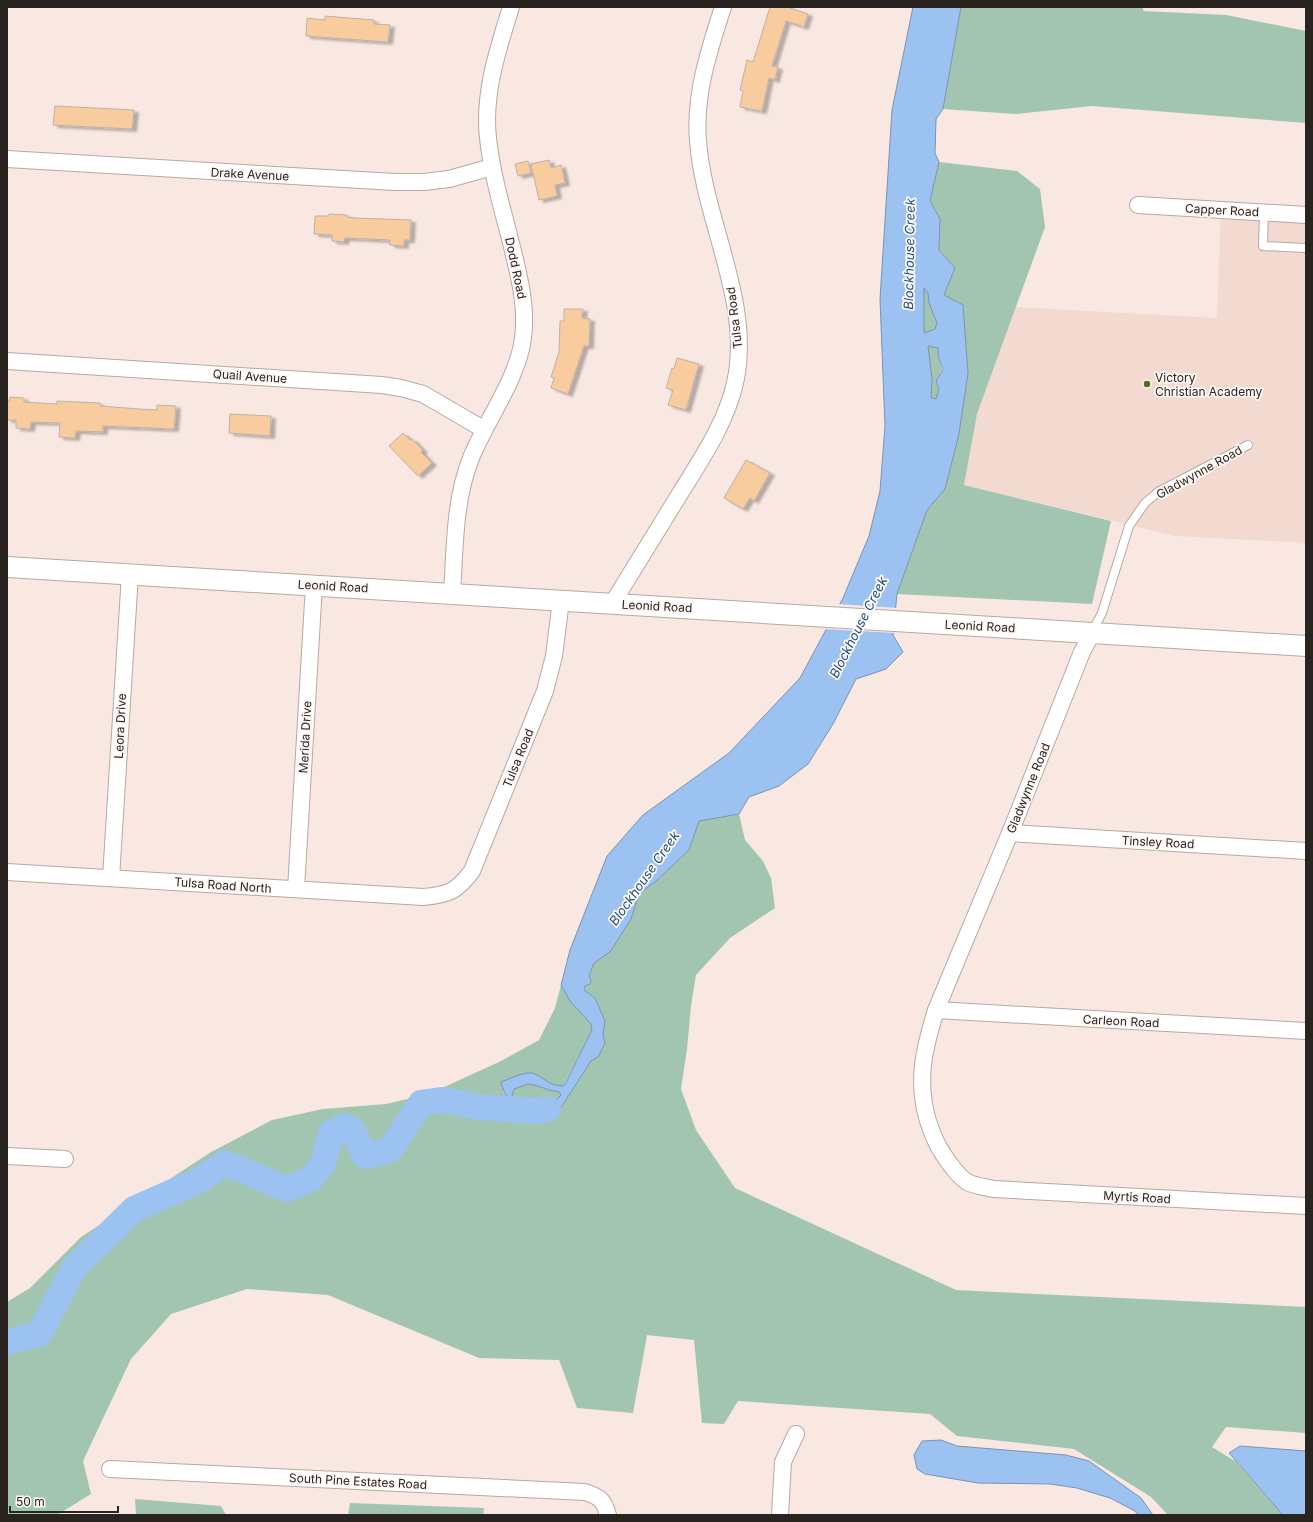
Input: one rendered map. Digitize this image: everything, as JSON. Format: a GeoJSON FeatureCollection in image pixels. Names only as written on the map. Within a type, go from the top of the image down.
{"type":"FeatureCollection","features":[{"type":"Feature","properties":{"kind":"street","name":"Tulsa Road"},"geometry":{"type":"LineString","coordinates":[[612,604],[710,445],[729,405],[735,383],[738,361],[736,316],[732,294],[700,166],[698,140],[698,112],[702,83],[709,51],[723,7]]}},
{"type":"Feature","properties":{"kind":"street","name":"Dodd Road"},"geometry":{"type":"LineString","coordinates":[[452,593],[458,513],[470,459],[484,429],[505,391],[515,367],[523,340],[524,314],[522,290],[492,167],[488,137],[487,115],[489,92],[506,8]]}},
{"type":"Feature","properties":{"kind":"street","name":"Drake Avenue"},"geometry":{"type":"LineString","coordinates":[[7,159],[396,182],[424,182],[449,179],[492,167]]}},
{"type":"Feature","properties":{"kind":"street","name":"Capper Road"},"geometry":{"type":"LineString","coordinates":[[1138,205],[1306,215]]}},
{"type":"Feature","properties":{"kind":"street","name":"Quail Avenue"},"geometry":{"type":"LineString","coordinates":[[7,362],[382,384],[423,394],[484,429]]}},
{"type":"Feature","properties":{"kind":"street","name":"Leonid Road"},"geometry":{"type":"LineString","coordinates":[[7,567],[1306,646]]}},
{"type":"Feature","properties":{"kind":"street","name":"Leora Drive"},"geometry":{"type":"LineString","coordinates":[[111,878],[130,574]]}},
{"type":"Feature","properties":{"kind":"street","name":"Merida Drive"},"geometry":{"type":"LineString","coordinates":[[296,889],[314,585]]}},
{"type":"Feature","properties":{"kind":"street","name":"Tulsa Road"},"geometry":{"type":"LineString","coordinates":[[440,896],[452,891],[463,882],[472,871],[475,864],[545,691],[554,656],[561,600]]}},
{"type":"Feature","properties":{"kind":"street","name":"Gladwynne Road"},"geometry":{"type":"LineString","coordinates":[[968,1182],[952,1169],[935,1143],[925,1110],[921,1088],[922,1066],[927,1037],[936,1010],[1010,833],[1082,652],[1092,633]]}},
{"type":"Feature","properties":{"kind":"street","name":"Tinsley Road"},"geometry":{"type":"LineString","coordinates":[[1010,833],[1306,851]]}},
{"type":"Feature","properties":{"kind":"street","name":"Tulsa Road North"},"geometry":{"type":"LineString","coordinates":[[7,872],[423,897],[440,896]]}},
{"type":"Feature","properties":{"kind":"street","name":"Carleon Road"},"geometry":{"type":"LineString","coordinates":[[936,1010],[1306,1031]]}},
{"type":"Feature","properties":{"kind":"street"},"geometry":{"type":"LineString","coordinates":[[7,1156],[66,1159]]}},
{"type":"Feature","properties":{"kind":"street","name":"Myrtis Road"},"geometry":{"type":"LineString","coordinates":[[968,1182],[994,1189],[1306,1206]]}},
{"type":"Feature","properties":{"kind":"street"},"geometry":{"type":"LineString","coordinates":[[780,1515],[783,1462],[796,1434]]}},
{"type":"Feature","properties":{"kind":"street","name":"South Pine Estates Road"},"geometry":{"type":"LineString","coordinates":[[110,1469],[585,1492],[595,1495],[606,1508]]}},
{"type":"Feature","properties":{"kind":"lane"},"geometry":{"type":"LineString","coordinates":[[1264,213],[1263,246],[1306,248]]}},
{"type":"Feature","properties":{"kind":"lane","name":"Gladwynne Road"},"geometry":{"type":"LineString","coordinates":[[1092,633],[1102,614],[1129,526],[1145,503],[1158,492],[1248,445]]}},
{"type":"Feature","properties":{"kind":"shaded area","name":"Victory Christian Academy"},"geometry":{"type":"Polygon","coordinates":[[[1221,204],[1306,209],[1306,543],[1175,536],[964,485],[977,414],[1016,307],[1217,318],[1221,204]]]}},
{"type":"Feature","properties":{"kind":"green space"},"geometry":{"type":"Polygon","coordinates":[[[961,7],[1142,7],[1144,11],[1226,15],[1306,31],[1306,123],[1092,106],[1016,114],[943,109],[961,7]]]}},
{"type":"Feature","properties":{"kind":"green space"},"geometry":{"type":"Polygon","coordinates":[[[939,162],[1017,171],[1040,189],[1045,227],[977,414],[964,485],[1111,521],[1092,604],[897,594],[927,510],[945,489],[959,434],[968,373],[963,306],[944,295],[955,268],[939,250],[940,219],[930,201],[939,162]]]}},
{"type":"Feature","properties":{"kind":"green space"},"geometry":{"type":"Polygon","coordinates":[[[924,287],[928,293],[929,303],[937,323],[935,329],[924,333],[924,287]]]}},
{"type":"Feature","properties":{"kind":"green space"},"geometry":{"type":"Polygon","coordinates":[[[927,346],[938,347],[941,372],[936,383],[939,389],[936,399],[931,398],[932,379],[927,346]]]}},
{"type":"Feature","properties":{"kind":"green space"},"geometry":{"type":"Polygon","coordinates":[[[739,814],[745,840],[763,861],[771,878],[775,908],[730,938],[696,975],[681,1089],[696,1130],[735,1188],[956,1290],[1306,1307],[1306,1433],[1226,1427],[1212,1447],[1235,1461],[1283,1515],[1168,1515],[1151,1497],[1074,1449],[957,1436],[930,1414],[738,1401],[724,1424],[702,1423],[694,1340],[647,1335],[633,1413],[577,1408],[559,1360],[479,1358],[328,1295],[247,1289],[171,1314],[131,1359],[83,1461],[91,1494],[57,1515],[7,1515],[7,1302],[30,1288],[81,1237],[211,1152],[272,1120],[323,1109],[386,1104],[429,1094],[501,1061],[539,1040],[555,1008],[561,985],[570,1001],[591,1024],[592,1030],[563,1086],[555,1086],[532,1073],[503,1091],[514,1110],[522,1120],[552,1112],[562,1106],[591,1061],[598,1057],[605,1043],[603,1035],[605,1021],[595,998],[584,990],[585,986],[590,984],[591,980],[589,977],[594,963],[610,952],[631,919],[639,894],[655,882],[689,850],[699,821],[739,814]]]}},
{"type":"Feature","properties":{"kind":"green space"},"geometry":{"type":"Polygon","coordinates":[[[528,1084],[559,1092],[561,1095],[550,1103],[544,1098],[541,1105],[537,1107],[517,1104],[512,1096],[514,1089],[528,1084]]]}},
{"type":"Feature","properties":{"kind":"green space"},"geometry":{"type":"Polygon","coordinates":[[[135,1499],[221,1506],[226,1515],[136,1515],[135,1499]]]}},
{"type":"Feature","properties":{"kind":"green space"},"geometry":{"type":"Polygon","coordinates":[[[350,1503],[484,1508],[483,1515],[348,1515],[350,1503]]]}},
{"type":"Feature","properties":{"kind":"water"},"geometry":{"type":"Polygon","coordinates":[[[913,7],[961,7],[943,109],[936,119],[935,153],[939,162],[930,201],[940,219],[939,250],[955,268],[944,295],[963,305],[968,373],[959,434],[945,489],[927,510],[897,594],[893,635],[903,652],[886,669],[856,679],[833,724],[808,764],[779,786],[749,797],[739,814],[699,821],[689,850],[655,882],[639,894],[631,919],[610,952],[594,963],[589,976],[591,980],[590,984],[585,986],[584,990],[595,998],[605,1021],[603,1035],[605,1043],[598,1057],[591,1061],[562,1106],[552,1113],[522,1120],[505,1094],[501,1082],[520,1075],[532,1073],[540,1076],[550,1083],[558,1086],[564,1086],[592,1030],[591,1024],[570,1001],[561,985],[570,950],[607,856],[643,815],[729,753],[800,678],[843,598],[869,536],[880,491],[885,426],[880,299],[892,110],[913,7]],[[924,288],[924,333],[935,329],[937,323],[929,303],[928,293],[924,288]],[[928,346],[932,379],[931,398],[936,399],[939,389],[937,379],[941,374],[942,367],[938,348],[928,346]],[[528,1084],[514,1089],[512,1096],[517,1104],[528,1102],[530,1105],[537,1107],[541,1105],[539,1098],[544,1098],[550,1103],[561,1095],[559,1092],[528,1084]]]}},
{"type":"Feature","properties":{"kind":"water"},"geometry":{"type":"Polygon","coordinates":[[[941,1440],[957,1446],[1066,1455],[1089,1461],[1141,1498],[1153,1515],[1138,1515],[1135,1511],[1110,1498],[1077,1488],[1050,1484],[978,1483],[925,1474],[917,1469],[914,1455],[922,1441],[941,1440]]]}},
{"type":"Feature","properties":{"kind":"water"},"geometry":{"type":"Polygon","coordinates":[[[1240,1446],[1306,1451],[1306,1515],[1283,1515],[1229,1453],[1240,1446]]]}},
{"type":"Feature","properties":{"kind":"pier"},"geometry":{"type":"Polygon","coordinates":[[[838,604],[898,608],[895,633],[824,629],[838,604]]]}},
{"type":"Feature","properties":{"kind":"building"},"geometry":{"type":"Polygon","coordinates":[[[770,7],[787,7],[808,14],[804,27],[786,21],[772,66],[778,67],[775,80],[769,78],[762,111],[740,107],[743,91],[740,90],[747,60],[753,62],[770,7]]]}},
{"type":"Feature","properties":{"kind":"building"},"geometry":{"type":"Polygon","coordinates":[[[325,16],[374,20],[374,24],[390,25],[388,42],[306,36],[307,18],[325,20],[325,16]]]}},
{"type":"Feature","properties":{"kind":"building"},"geometry":{"type":"Polygon","coordinates":[[[55,106],[134,110],[132,129],[53,125],[55,106]]]}},
{"type":"Feature","properties":{"kind":"building"},"geometry":{"type":"Polygon","coordinates":[[[549,160],[551,168],[561,165],[565,183],[555,185],[557,196],[539,200],[531,164],[549,160]]]}},
{"type":"Feature","properties":{"kind":"building"},"geometry":{"type":"Polygon","coordinates":[[[528,161],[531,173],[518,176],[515,164],[528,161]]]}},
{"type":"Feature","properties":{"kind":"building"},"geometry":{"type":"Polygon","coordinates":[[[329,214],[347,215],[347,217],[355,218],[411,220],[410,240],[404,240],[404,246],[390,245],[390,240],[345,238],[344,242],[332,241],[332,235],[314,234],[315,216],[328,216],[329,214]]]}},
{"type":"Feature","properties":{"kind":"building"},"geometry":{"type":"Polygon","coordinates":[[[564,309],[583,309],[582,318],[590,319],[589,346],[584,346],[568,394],[551,388],[554,378],[551,377],[559,352],[560,321],[564,321],[564,309]]]}},
{"type":"Feature","properties":{"kind":"building"},"geometry":{"type":"Polygon","coordinates":[[[677,358],[699,364],[686,410],[668,405],[673,390],[666,388],[672,368],[674,369],[677,358]]]}},
{"type":"Feature","properties":{"kind":"building"},"geometry":{"type":"Polygon","coordinates":[[[10,397],[24,398],[24,402],[57,404],[57,401],[100,403],[100,406],[157,410],[157,405],[176,406],[174,429],[103,426],[103,432],[76,431],[75,438],[59,437],[60,423],[31,422],[30,429],[16,428],[16,420],[7,420],[7,401],[9,401],[10,397]]]}},
{"type":"Feature","properties":{"kind":"building"},"geometry":{"type":"Polygon","coordinates":[[[230,414],[271,416],[270,436],[229,433],[230,414]]]}},
{"type":"Feature","properties":{"kind":"building"},"geometry":{"type":"Polygon","coordinates":[[[403,433],[410,440],[412,439],[423,450],[421,452],[432,463],[418,476],[389,446],[403,433]]]}},
{"type":"Feature","properties":{"kind":"building"},"geometry":{"type":"Polygon","coordinates":[[[746,460],[770,473],[754,501],[750,498],[743,509],[724,498],[746,460]]]}},
{"type":"Feature","properties":{"kind":"waterway","name":"Blockhouse Creek"},"geometry":{"type":"LineString","coordinates":[[7,1342],[39,1334],[74,1268],[134,1209],[198,1181],[225,1163],[287,1189],[311,1179],[323,1164],[331,1133],[344,1126],[352,1130],[365,1156],[390,1150],[421,1103],[443,1100],[479,1107],[534,1111],[548,1109]]}},
{"type":"Feature","properties":{"kind":"place","name":"Victory Christian Academy"},"geometry":{"type":"Point","coordinates":[1147,384]}}]}
